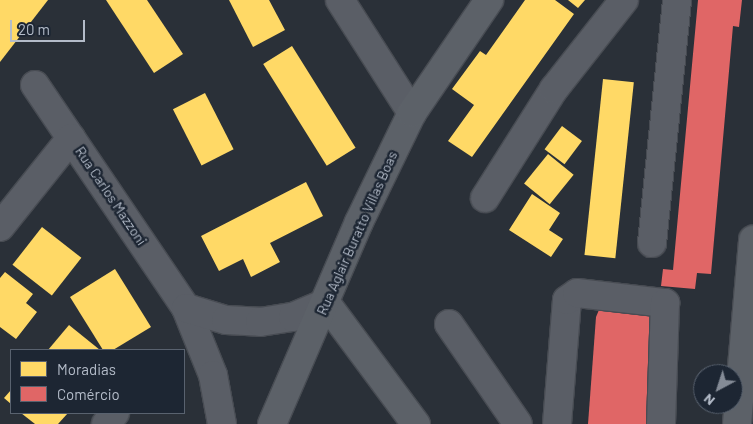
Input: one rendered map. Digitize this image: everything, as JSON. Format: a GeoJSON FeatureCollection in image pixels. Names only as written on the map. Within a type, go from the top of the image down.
{"type":"FeatureCollection","features":[{"type":"Feature","properties":{"kind":"main road","name":"Rua Aglair Buratto Villas Boas"},"geometry":{"type":"LineString","coordinates":[[272,424],[412,113],[489,0]]}},
{"type":"Feature","properties":{"kind":"main road"},"geometry":{"type":"LineString","coordinates":[[737,424],[753,240]]}},
{"type":"Feature","properties":{"kind":"main road"},"geometry":{"type":"LineString","coordinates":[[326,303],[416,424]]}},
{"type":"Feature","properties":{"kind":"street"},"geometry":{"type":"LineString","coordinates":[[340,0],[412,113]]}},
{"type":"Feature","properties":{"kind":"street"},"geometry":{"type":"LineString","coordinates":[[485,198],[554,89],[624,0]]}},
{"type":"Feature","properties":{"kind":"street"},"geometry":{"type":"LineString","coordinates":[[652,243],[678,0]]}},
{"type":"Feature","properties":{"kind":"street","name":"Rua Carlos Mazzoni"},"geometry":{"type":"LineString","coordinates":[[35,85],[186,308],[213,375],[222,424]]}},
{"type":"Feature","properties":{"kind":"street"},"geometry":{"type":"LineString","coordinates":[[0,227],[72,138]]}},
{"type":"Feature","properties":{"kind":"street"},"geometry":{"type":"LineString","coordinates":[[557,424],[567,300],[577,293],[665,303],[661,424]]}},
{"type":"Feature","properties":{"kind":"street"},"geometry":{"type":"LineString","coordinates":[[186,308],[226,320],[260,322],[293,317],[326,303]]}},
{"type":"Feature","properties":{"kind":"street"},"geometry":{"type":"LineString","coordinates":[[449,324],[518,424]]}},
{"type":"Feature","properties":{"kind":"street"},"geometry":{"type":"LineString","coordinates":[[106,424],[114,414]]}},
{"type":"Feature","properties":{"kind":"building: Moradias"},"geometry":{"type":"Polygon","coordinates":[[[0,0],[48,0],[0,62],[0,0]]]}},
{"type":"Feature","properties":{"kind":"building: Moradias"},"geometry":{"type":"Polygon","coordinates":[[[106,0],[147,0],[183,54],[154,73],[106,0]]]}},
{"type":"Feature","properties":{"kind":"building: Moradias"},"geometry":{"type":"Polygon","coordinates":[[[229,0],[269,0],[285,30],[253,47],[229,0]]]}},
{"type":"Feature","properties":{"kind":"building: Moradias"},"geometry":{"type":"Polygon","coordinates":[[[525,0],[555,0],[574,14],[472,157],[448,141],[474,105],[452,89],[480,51],[486,55],[525,0]]]}},
{"type":"Feature","properties":{"kind":"building: Moradias"},"geometry":{"type":"Polygon","coordinates":[[[568,0],[585,0],[578,8],[568,0]]]}},
{"type":"Feature","properties":{"kind":"building: Moradias"},"geometry":{"type":"Polygon","coordinates":[[[292,46],[356,148],[327,166],[263,64],[292,46]]]}},
{"type":"Feature","properties":{"kind":"building: Moradias"},"geometry":{"type":"Polygon","coordinates":[[[603,79],[634,82],[615,258],[584,255],[603,79]]]}},
{"type":"Feature","properties":{"kind":"building: Moradias"},"geometry":{"type":"Polygon","coordinates":[[[205,93],[234,149],[202,165],[173,109],[205,93]]]}},
{"type":"Feature","properties":{"kind":"building: Moradias"},"geometry":{"type":"Polygon","coordinates":[[[562,126],[582,141],[565,164],[545,149],[562,126]]]}},
{"type":"Feature","properties":{"kind":"building: Moradias"},"geometry":{"type":"Polygon","coordinates":[[[548,154],[574,175],[550,204],[524,184],[548,154]]]}},
{"type":"Feature","properties":{"kind":"building: Moradias"},"geometry":{"type":"Polygon","coordinates":[[[306,182],[323,216],[270,243],[280,262],[251,277],[243,259],[219,271],[201,236],[306,182]]]}},
{"type":"Feature","properties":{"kind":"building: Moradias"},"geometry":{"type":"Polygon","coordinates":[[[532,194],[560,213],[549,230],[563,239],[551,257],[509,230],[532,194]]]}},
{"type":"Feature","properties":{"kind":"building: Moradias"},"geometry":{"type":"Polygon","coordinates":[[[42,227],[81,258],[52,296],[12,265],[42,227]]]}},
{"type":"Feature","properties":{"kind":"building: Moradias"},"geometry":{"type":"Polygon","coordinates":[[[115,269],[151,327],[115,349],[102,349],[70,297],[115,269]]]}},
{"type":"Feature","properties":{"kind":"building: Moradias"},"geometry":{"type":"Polygon","coordinates":[[[5,272],[33,294],[26,303],[37,312],[16,339],[0,327],[0,278],[5,272]]]}},
{"type":"Feature","properties":{"kind":"building: Moradias"},"geometry":{"type":"Polygon","coordinates":[[[69,325],[99,349],[49,349],[69,325]]]}},
{"type":"Feature","properties":{"kind":"building: Moradias"},"geometry":{"type":"Polygon","coordinates":[[[10,391],[10,403],[4,398],[10,391]]]}},
{"type":"Feature","properties":{"kind":"building: Moradias"},"geometry":{"type":"Polygon","coordinates":[[[22,414],[67,414],[58,424],[35,424],[22,414]]]}},
{"type":"Feature","properties":{"kind":"building: Comércio"},"geometry":{"type":"Polygon","coordinates":[[[698,0],[742,0],[739,27],[733,26],[711,274],[697,273],[695,289],[661,286],[663,269],[673,270],[698,0]]]}},
{"type":"Feature","properties":{"kind":"building: Comércio"},"geometry":{"type":"Polygon","coordinates":[[[601,305],[653,314],[648,424],[588,424],[596,317],[601,305]]]}}]}
